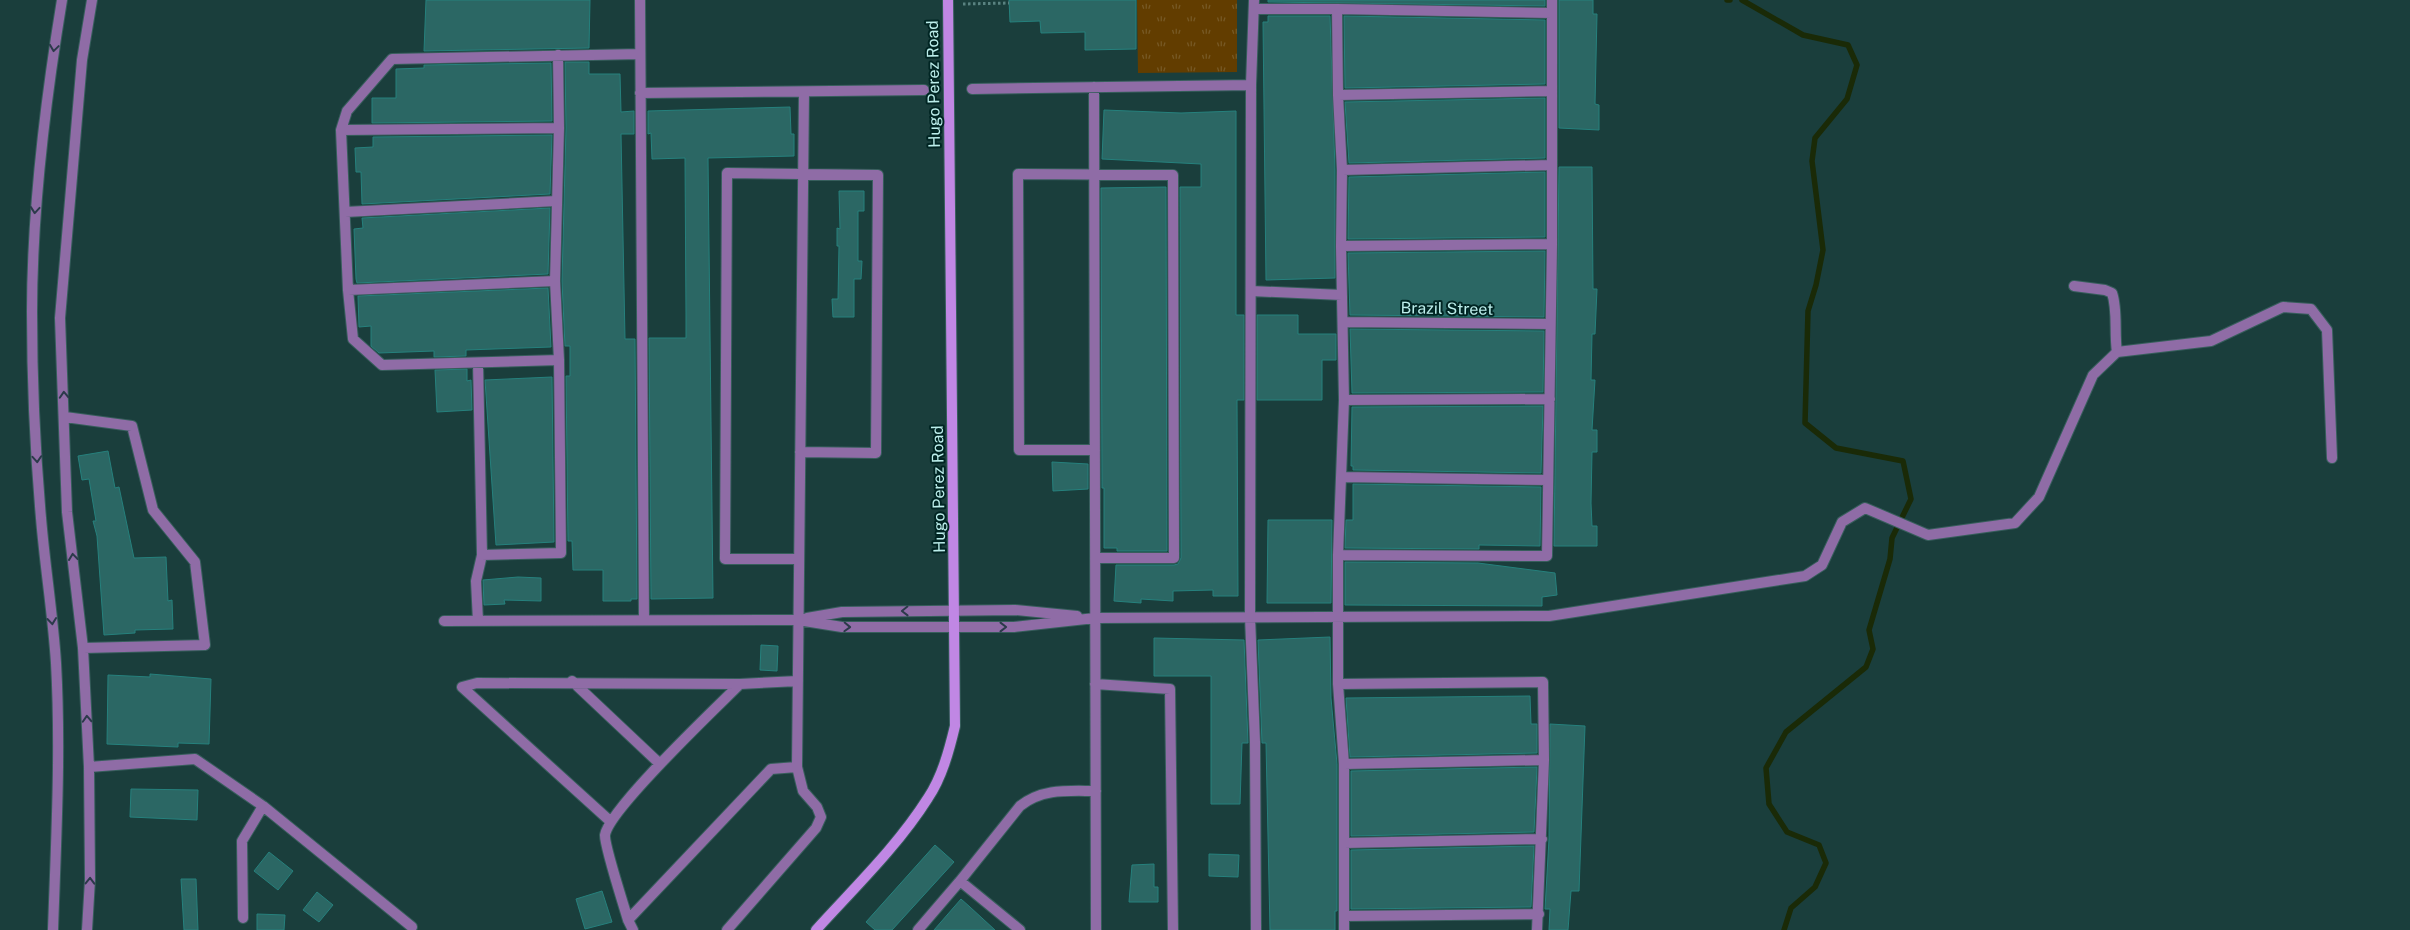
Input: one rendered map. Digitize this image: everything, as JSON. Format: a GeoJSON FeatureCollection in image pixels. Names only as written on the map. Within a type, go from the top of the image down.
{"type":"FeatureCollection","features":[{"type":"Feature","properties":{"kind":"street"},"geometry":{"type":"LineString","coordinates":[[53,930],[59,760],[56,661],[41,517],[34,406],[32,311],[34,228],[41,150],[62,0]]}},
{"type":"Feature","properties":{"kind":"street"},"geometry":{"type":"LineString","coordinates":[[87,930],[90,880],[89,768],[83,648],[67,512],[60,318],[82,60],[92,0]]}},
{"type":"Feature","properties":{"kind":"street"},"geometry":{"type":"LineString","coordinates":[[640,0],[644,620]]}},
{"type":"Feature","properties":{"kind":"street"},"geometry":{"type":"LineString","coordinates":[[1338,555],[1547,556],[1552,244],[1552,0]]}},
{"type":"Feature","properties":{"kind":"street","name":"Hugo Perez Road"},"geometry":{"type":"LineString","coordinates":[[816,930],[901,835],[929,797],[946,761],[955,726],[948,2]]}},
{"type":"Feature","properties":{"kind":"street"},"geometry":{"type":"LineString","coordinates":[[1256,930],[1255,742],[1250,617],[1251,86],[1254,4],[1337,9],[1552,13]]}},
{"type":"Feature","properties":{"kind":"street"},"geometry":{"type":"LineString","coordinates":[[1337,9],[1338,95],[1342,170],[1341,246],[1344,400],[1338,555],[1338,684],[1344,764],[1344,930]]}},
{"type":"Feature","properties":{"kind":"street"},"geometry":{"type":"LineString","coordinates":[[559,360],[382,365],[353,339],[348,290],[341,130],[347,111],[392,58],[640,54]]}},
{"type":"Feature","properties":{"kind":"street"},"geometry":{"type":"LineString","coordinates":[[482,555],[561,553],[559,360],[554,281],[559,128],[558,55]]}},
{"type":"Feature","properties":{"kind":"street"},"geometry":{"type":"LineString","coordinates":[[972,89],[1251,86]]}},
{"type":"Feature","properties":{"kind":"street"},"geometry":{"type":"LineString","coordinates":[[1094,88],[1096,930]]}},
{"type":"Feature","properties":{"kind":"street"},"geometry":{"type":"LineString","coordinates":[[640,93],[924,90]]}},
{"type":"Feature","properties":{"kind":"street"},"geometry":{"type":"LineString","coordinates":[[1338,95],[1552,90]]}},
{"type":"Feature","properties":{"kind":"street"},"geometry":{"type":"LineString","coordinates":[[727,930],[816,828],[821,818],[817,807],[803,790],[797,767],[804,92]]}},
{"type":"Feature","properties":{"kind":"street"},"geometry":{"type":"LineString","coordinates":[[341,130],[559,128]]}},
{"type":"Feature","properties":{"kind":"street"},"geometry":{"type":"LineString","coordinates":[[1342,170],[1551,165]]}},
{"type":"Feature","properties":{"kind":"street"},"geometry":{"type":"LineString","coordinates":[[799,559],[725,559],[727,174],[878,175],[876,453],[800,452]]}},
{"type":"Feature","properties":{"kind":"street"},"geometry":{"type":"LineString","coordinates":[[1095,450],[1019,450],[1018,174],[1173,174],[1174,558],[1095,558]]}},
{"type":"Feature","properties":{"kind":"street"},"geometry":{"type":"LineString","coordinates":[[345,212],[556,201]]}},
{"type":"Feature","properties":{"kind":"street"},"geometry":{"type":"LineString","coordinates":[[1341,246],[1552,244]]}},
{"type":"Feature","properties":{"kind":"street"},"geometry":{"type":"LineString","coordinates":[[348,290],[554,281]]}},
{"type":"Feature","properties":{"kind":"street"},"geometry":{"type":"LineString","coordinates":[[2074,286],[2105,290],[2112,293],[2114,300],[2114,336],[2117,352]]}},
{"type":"Feature","properties":{"kind":"street"},"geometry":{"type":"LineString","coordinates":[[1251,291],[1342,295]]}},
{"type":"Feature","properties":{"kind":"street"},"geometry":{"type":"LineString","coordinates":[[444,621],[798,620],[842,627],[1014,627],[1095,618],[1549,616],[1805,576],[1822,565],[1842,522],[1865,508],[1928,535],[2015,523],[2039,497],[2092,375],[2117,352],[2211,342],[2284,307],[2311,308],[2327,330],[2332,458]]}},
{"type":"Feature","properties":{"kind":"street","name":"Brazil Street"},"geometry":{"type":"LineString","coordinates":[[1343,322],[1550,324]]}},
{"type":"Feature","properties":{"kind":"street"},"geometry":{"type":"LineString","coordinates":[[478,363],[482,555],[476,582],[478,621]]}},
{"type":"Feature","properties":{"kind":"street"},"geometry":{"type":"LineString","coordinates":[[1344,400],[1550,399]]}},
{"type":"Feature","properties":{"kind":"street"},"geometry":{"type":"LineString","coordinates":[[65,417],[132,426],[153,510],[195,562],[206,644],[83,648]]}},
{"type":"Feature","properties":{"kind":"street"},"geometry":{"type":"LineString","coordinates":[[1341,477],[1548,480]]}},
{"type":"Feature","properties":{"kind":"street"},"geometry":{"type":"LineString","coordinates":[[798,620],[842,612],[1016,610],[1095,618]]}},
{"type":"Feature","properties":{"kind":"street"},"geometry":{"type":"LineString","coordinates":[[610,821],[462,687],[477,683],[572,681],[740,684],[798,681]]}},
{"type":"Feature","properties":{"kind":"street"},"geometry":{"type":"LineString","coordinates":[[572,681],[660,764]]}},
{"type":"Feature","properties":{"kind":"street"},"geometry":{"type":"LineString","coordinates":[[1338,684],[1543,682],[1544,760],[1538,930]]}},
{"type":"Feature","properties":{"kind":"street"},"geometry":{"type":"LineString","coordinates":[[633,930],[628,920],[605,836],[610,821],[660,764],[740,684]]}},
{"type":"Feature","properties":{"kind":"street"},"geometry":{"type":"LineString","coordinates":[[1095,684],[1170,689],[1173,930]]}},
{"type":"Feature","properties":{"kind":"street"},"geometry":{"type":"LineString","coordinates":[[89,768],[195,759],[264,806],[412,927]]}},
{"type":"Feature","properties":{"kind":"street"},"geometry":{"type":"LineString","coordinates":[[1344,764],[1544,760]]}},
{"type":"Feature","properties":{"kind":"street"},"geometry":{"type":"LineString","coordinates":[[628,920],[771,769],[797,767]]}},
{"type":"Feature","properties":{"kind":"street"},"geometry":{"type":"LineString","coordinates":[[918,930],[1020,806],[1031,797],[1047,792],[1096,791]]}},
{"type":"Feature","properties":{"kind":"street"},"geometry":{"type":"LineString","coordinates":[[243,918],[242,841],[264,806]]}},
{"type":"Feature","properties":{"kind":"street"},"geometry":{"type":"LineString","coordinates":[[1344,843],[1542,838]]}},
{"type":"Feature","properties":{"kind":"street"},"geometry":{"type":"LineString","coordinates":[[960,881],[1020,930]]}},
{"type":"Feature","properties":{"kind":"street"},"geometry":{"type":"LineString","coordinates":[[1344,916],[1539,914]]}},
{"type":"Feature","properties":{"kind":"path"},"geometry":{"type":"LineString","coordinates":[[948,2],[1010,3]]}},
{"type":"Feature","properties":{"kind":"green space"},"geometry":{"type":"Polygon","coordinates":[[[1137,0],[1237,0],[1237,72],[1138,73],[1137,0]]]}},
{"type":"Feature","properties":{"kind":"building"},"geometry":{"type":"Polygon","coordinates":[[[426,0],[590,0],[589,48],[424,51],[426,0]]]}},
{"type":"Feature","properties":{"kind":"building"},"geometry":{"type":"Polygon","coordinates":[[[1009,0],[1136,0],[1136,49],[1085,50],[1085,32],[1041,33],[1040,21],[1010,22],[1009,0]]]}},
{"type":"Feature","properties":{"kind":"building"},"geometry":{"type":"Polygon","coordinates":[[[1268,0],[1545,0],[1545,6],[1268,2],[1268,0]]]}},
{"type":"Feature","properties":{"kind":"building"},"geometry":{"type":"Polygon","coordinates":[[[1559,0],[1593,0],[1593,14],[1597,14],[1595,104],[1599,105],[1599,130],[1559,128],[1559,0]]]}},
{"type":"Feature","properties":{"kind":"building"},"geometry":{"type":"Polygon","coordinates":[[[1268,16],[1330,16],[1335,170],[1335,278],[1266,280],[1263,22],[1268,22],[1268,16]]]}},
{"type":"Feature","properties":{"kind":"building"},"geometry":{"type":"Polygon","coordinates":[[[1344,16],[1545,20],[1545,84],[1345,88],[1344,16]]]}},
{"type":"Feature","properties":{"kind":"building"},"geometry":{"type":"Polygon","coordinates":[[[565,62],[589,62],[589,74],[620,74],[621,112],[634,111],[634,134],[621,134],[625,339],[635,339],[637,599],[631,599],[631,601],[603,601],[603,570],[573,570],[572,541],[568,541],[566,376],[570,376],[570,346],[565,346],[562,281],[566,128],[565,62]]]}},
{"type":"Feature","properties":{"kind":"building"},"geometry":{"type":"Polygon","coordinates":[[[551,63],[552,121],[372,123],[372,98],[396,98],[396,69],[424,68],[424,65],[551,63]]]}},
{"type":"Feature","properties":{"kind":"building"},"geometry":{"type":"Polygon","coordinates":[[[1545,98],[1545,158],[1349,163],[1345,102],[1545,98]]]}},
{"type":"Feature","properties":{"kind":"building"},"geometry":{"type":"Polygon","coordinates":[[[790,107],[791,134],[794,134],[794,156],[708,158],[713,598],[651,599],[649,338],[686,338],[686,316],[685,158],[652,159],[651,133],[648,134],[648,111],[790,107]]]}},
{"type":"Feature","properties":{"kind":"building"},"geometry":{"type":"Polygon","coordinates":[[[1104,110],[1181,113],[1236,111],[1236,315],[1244,315],[1244,400],[1237,400],[1238,596],[1213,596],[1213,590],[1173,591],[1173,601],[1141,599],[1141,603],[1114,601],[1116,565],[1174,565],[1178,564],[1181,558],[1180,187],[1201,187],[1201,164],[1102,159],[1104,110]]]}},
{"type":"Feature","properties":{"kind":"building"},"geometry":{"type":"Polygon","coordinates":[[[552,135],[550,194],[362,204],[361,172],[356,172],[355,148],[373,147],[373,137],[552,135]]]}},
{"type":"Feature","properties":{"kind":"building"},"geometry":{"type":"Polygon","coordinates":[[[1559,167],[1592,167],[1593,289],[1597,289],[1595,334],[1592,334],[1591,380],[1595,380],[1592,430],[1597,430],[1597,452],[1592,452],[1591,503],[1592,526],[1597,526],[1597,546],[1554,546],[1559,167]]]}},
{"type":"Feature","properties":{"kind":"building"},"geometry":{"type":"Polygon","coordinates":[[[1545,172],[1545,237],[1348,239],[1349,177],[1545,172]]]}},
{"type":"Feature","properties":{"kind":"building"},"geometry":{"type":"Polygon","coordinates":[[[1166,187],[1167,551],[1117,551],[1117,548],[1104,548],[1101,188],[1166,187]]]}},
{"type":"Feature","properties":{"kind":"building"},"geometry":{"type":"Polygon","coordinates":[[[839,191],[864,191],[864,211],[858,211],[858,261],[862,261],[861,279],[854,279],[854,317],[833,317],[832,299],[838,299],[839,246],[837,246],[837,228],[840,229],[839,191]]]}},
{"type":"Feature","properties":{"kind":"building"},"geometry":{"type":"Polygon","coordinates":[[[550,208],[548,274],[357,283],[354,229],[363,228],[362,218],[550,208]]]}},
{"type":"Feature","properties":{"kind":"building"},"geometry":{"type":"Polygon","coordinates":[[[1545,251],[1544,317],[1350,315],[1348,253],[1545,251]]]}},
{"type":"Feature","properties":{"kind":"building"},"geometry":{"type":"Polygon","coordinates":[[[548,288],[551,347],[466,350],[466,356],[434,357],[434,351],[379,353],[371,346],[371,326],[359,327],[358,296],[548,288]]]}},
{"type":"Feature","properties":{"kind":"building"},"geometry":{"type":"Polygon","coordinates":[[[1257,315],[1298,315],[1298,334],[1336,334],[1336,360],[1322,360],[1322,400],[1257,400],[1257,315]]]}},
{"type":"Feature","properties":{"kind":"building"},"geometry":{"type":"Polygon","coordinates":[[[1350,329],[1544,331],[1543,392],[1352,393],[1350,329]]]}},
{"type":"Feature","properties":{"kind":"building"},"geometry":{"type":"Polygon","coordinates":[[[467,369],[467,381],[471,380],[472,410],[437,412],[435,370],[467,369]]]}},
{"type":"Feature","properties":{"kind":"building"},"geometry":{"type":"Polygon","coordinates":[[[552,377],[554,542],[496,545],[485,380],[552,377]]]}},
{"type":"Feature","properties":{"kind":"building"},"geometry":{"type":"Polygon","coordinates":[[[1543,406],[1541,473],[1353,470],[1353,466],[1351,466],[1352,407],[1543,406]]]}},
{"type":"Feature","properties":{"kind":"building"},"geometry":{"type":"Polygon","coordinates":[[[108,451],[115,488],[119,487],[134,558],[166,557],[168,601],[172,600],[173,629],[135,630],[135,633],[104,635],[97,536],[93,521],[96,521],[89,479],[82,480],[78,456],[108,451]]]}},
{"type":"Feature","properties":{"kind":"building"},"geometry":{"type":"Polygon","coordinates":[[[1052,462],[1088,464],[1088,489],[1053,491],[1052,462]]]}},
{"type":"Feature","properties":{"kind":"building"},"geometry":{"type":"Polygon","coordinates":[[[1353,484],[1541,487],[1540,546],[1479,545],[1479,549],[1345,548],[1346,520],[1353,520],[1353,484]]]}},
{"type":"Feature","properties":{"kind":"building"},"geometry":{"type":"Polygon","coordinates":[[[1268,520],[1332,520],[1331,603],[1267,603],[1268,520]]]}},
{"type":"Feature","properties":{"kind":"building"},"geometry":{"type":"Polygon","coordinates":[[[1345,562],[1478,563],[1555,573],[1557,595],[1542,597],[1542,606],[1345,605],[1345,562]]]}},
{"type":"Feature","properties":{"kind":"building"},"geometry":{"type":"Polygon","coordinates":[[[518,577],[541,578],[541,601],[504,600],[505,604],[484,605],[483,580],[518,577]]]}},
{"type":"Feature","properties":{"kind":"building"},"geometry":{"type":"Polygon","coordinates":[[[1330,637],[1331,698],[1337,764],[1337,911],[1335,911],[1335,930],[1270,930],[1266,743],[1262,743],[1258,640],[1330,637]]]}},
{"type":"Feature","properties":{"kind":"building"},"geometry":{"type":"Polygon","coordinates":[[[1154,638],[1244,640],[1248,743],[1242,743],[1240,804],[1211,804],[1211,676],[1154,676],[1154,638]]]}},
{"type":"Feature","properties":{"kind":"building"},"geometry":{"type":"Polygon","coordinates":[[[761,645],[778,646],[777,671],[760,670],[761,645]]]}},
{"type":"Feature","properties":{"kind":"building"},"geometry":{"type":"Polygon","coordinates":[[[150,674],[211,679],[209,744],[178,743],[178,747],[107,744],[108,675],[150,677],[150,674]]]}},
{"type":"Feature","properties":{"kind":"building"},"geometry":{"type":"Polygon","coordinates":[[[1530,696],[1531,724],[1537,724],[1537,753],[1350,757],[1346,698],[1530,696]]]}},
{"type":"Feature","properties":{"kind":"building"},"geometry":{"type":"Polygon","coordinates":[[[1550,724],[1585,726],[1579,891],[1571,891],[1568,930],[1549,930],[1550,909],[1545,909],[1549,839],[1550,724]]]}},
{"type":"Feature","properties":{"kind":"building"},"geometry":{"type":"Polygon","coordinates":[[[1537,767],[1534,832],[1351,836],[1351,771],[1537,767]]]}},
{"type":"Feature","properties":{"kind":"building"},"geometry":{"type":"Polygon","coordinates":[[[131,789],[198,790],[197,820],[130,817],[131,789]]]}},
{"type":"Feature","properties":{"kind":"building"},"geometry":{"type":"Polygon","coordinates":[[[935,845],[954,862],[892,930],[875,930],[866,922],[935,845]]]}},
{"type":"Feature","properties":{"kind":"building"},"geometry":{"type":"Polygon","coordinates":[[[1534,846],[1531,907],[1351,909],[1351,850],[1534,846]]]}},
{"type":"Feature","properties":{"kind":"building"},"geometry":{"type":"Polygon","coordinates":[[[269,852],[293,871],[278,890],[254,871],[269,852]]]}},
{"type":"Feature","properties":{"kind":"building"},"geometry":{"type":"Polygon","coordinates":[[[1209,854],[1239,855],[1238,877],[1209,876],[1209,854]]]}},
{"type":"Feature","properties":{"kind":"building"},"geometry":{"type":"Polygon","coordinates":[[[1154,864],[1154,887],[1158,887],[1158,902],[1129,902],[1132,865],[1154,864]]]}},
{"type":"Feature","properties":{"kind":"building"},"geometry":{"type":"Polygon","coordinates":[[[181,879],[196,879],[198,930],[184,930],[181,879]]]}},
{"type":"Feature","properties":{"kind":"building"},"geometry":{"type":"Polygon","coordinates":[[[602,891],[612,922],[585,929],[576,899],[602,891]]]}},
{"type":"Feature","properties":{"kind":"building"},"geometry":{"type":"Polygon","coordinates":[[[317,892],[333,905],[319,922],[303,910],[317,892]]]}},
{"type":"Feature","properties":{"kind":"building"},"geometry":{"type":"Polygon","coordinates":[[[961,899],[970,907],[995,930],[934,930],[961,899]]]}},
{"type":"Feature","properties":{"kind":"building"},"geometry":{"type":"Polygon","coordinates":[[[257,914],[285,915],[284,930],[257,930],[257,914]]]}},
{"type":"Feature","properties":{"kind":"waterway"},"geometry":{"type":"LineString","coordinates":[[1742,0],[1803,35],[1848,45],[1857,65],[1847,99],[1815,138],[1812,161],[1823,250],[1816,285],[1808,311],[1805,423],[1836,448],[1903,461],[1911,499],[1892,538],[1890,559],[1869,630],[1873,649],[1866,667],[1786,732],[1766,768],[1769,804],[1787,832],[1819,845],[1826,863],[1815,887],[1791,908],[1784,930]]}}]}
